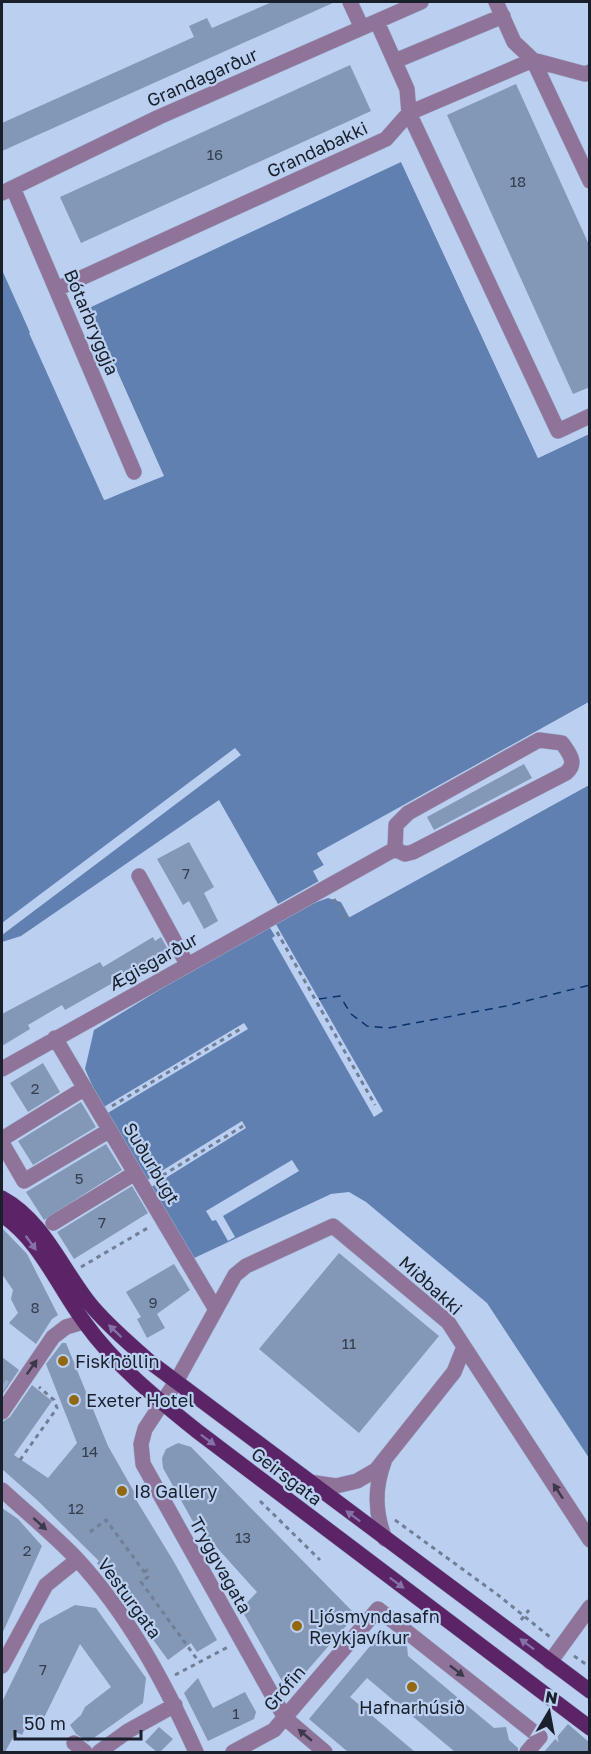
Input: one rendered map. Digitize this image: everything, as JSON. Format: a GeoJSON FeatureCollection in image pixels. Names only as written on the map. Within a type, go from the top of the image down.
{"type":"FeatureCollection","features":[{"type":"Feature","properties":{"kind":"main road","name":"Geirsgata"},"geometry":{"type":"LineString","coordinates":[[2,1198],[24,1213],[89,1303],[112,1329],[176,1382],[306,1481],[590,1691]]}},
{"type":"Feature","properties":{"kind":"main road","name":"Geirsgata"},"geometry":{"type":"LineString","coordinates":[[2,1215],[25,1235],[83,1322],[107,1351],[162,1403],[590,1728]]}},
{"type":"Feature","properties":{"kind":"street"},"geometry":{"type":"LineString","coordinates":[[350,2],[362,28]]}},
{"type":"Feature","properties":{"kind":"street","name":"Grandagarður"},"geometry":{"type":"LineString","coordinates":[[7,190],[159,117],[421,2]]}},
{"type":"Feature","properties":{"kind":"street"},"geometry":{"type":"LineString","coordinates":[[496,2],[514,42],[533,60],[590,181]]}},
{"type":"Feature","properties":{"kind":"street"},"geometry":{"type":"LineString","coordinates":[[395,61],[503,16]]}},
{"type":"Feature","properties":{"kind":"street"},"geometry":{"type":"LineString","coordinates":[[377,22],[407,89],[409,113],[558,431],[590,416]]}},
{"type":"Feature","properties":{"kind":"street"},"geometry":{"type":"LineString","coordinates":[[533,60],[585,74],[590,72]]}},
{"type":"Feature","properties":{"kind":"street","name":"Grandabakki"},"geometry":{"type":"LineString","coordinates":[[57,289],[386,139],[409,113],[533,60]]}},
{"type":"Feature","properties":{"kind":"street","name":"Bótarbryggja"},"geometry":{"type":"LineString","coordinates":[[7,190],[57,289],[134,472]]}},
{"type":"Feature","properties":{"kind":"street"},"geometry":{"type":"LineString","coordinates":[[538,740],[562,742],[572,756],[572,764],[566,773],[413,852],[405,854],[395,849],[396,825],[408,813],[538,740]]}},
{"type":"Feature","properties":{"kind":"street","name":"Ægisgarður"},"geometry":{"type":"LineString","coordinates":[[2,1069],[395,849]]}},
{"type":"Feature","properties":{"kind":"street"},"geometry":{"type":"LineString","coordinates":[[139,876],[187,964]]}},
{"type":"Feature","properties":{"kind":"street","name":"Suðurbugt"},"geometry":{"type":"LineString","coordinates":[[55,1038],[215,1308]]}},
{"type":"Feature","properties":{"kind":"street"},"geometry":{"type":"LineString","coordinates":[[85,1088],[2,1141],[24,1181],[110,1130]]}},
{"type":"Feature","properties":{"kind":"street"},"geometry":{"type":"LineString","coordinates":[[2,1166],[19,1172]]}},
{"type":"Feature","properties":{"kind":"street"},"geometry":{"type":"LineString","coordinates":[[53,1223],[135,1173]]}},
{"type":"Feature","properties":{"kind":"street","name":"Miðbakki"},"geometry":{"type":"LineString","coordinates":[[215,1308],[226,1287],[246,1266],[333,1226],[448,1322],[590,1540]]}},
{"type":"Feature","properties":{"kind":"street","name":"Tryggvagata"},"geometry":{"type":"LineString","coordinates":[[215,1308],[176,1382],[142,1435],[140,1454],[143,1464],[240,1641],[285,1718],[325,1752]]}},
{"type":"Feature","properties":{"kind":"street"},"geometry":{"type":"LineString","coordinates":[[2,1412],[9,1391],[26,1377],[53,1337],[66,1327],[83,1322]]}},
{"type":"Feature","properties":{"kind":"street"},"geometry":{"type":"LineString","coordinates":[[306,1481],[326,1486],[346,1484],[367,1477],[384,1462],[454,1372],[464,1347]]}},
{"type":"Feature","properties":{"kind":"street"},"geometry":{"type":"LineString","coordinates":[[384,1462],[377,1486],[376,1507],[385,1539]]}},
{"type":"Feature","properties":{"kind":"street","name":"Vesturgata"},"geometry":{"type":"LineString","coordinates":[[2,1490],[77,1560],[153,1663],[196,1752]]}},
{"type":"Feature","properties":{"kind":"street"},"geometry":{"type":"LineString","coordinates":[[2,1662],[46,1585],[77,1560]]}},
{"type":"Feature","properties":{"kind":"street"},"geometry":{"type":"LineString","coordinates":[[550,1662],[590,1607]]}},
{"type":"Feature","properties":{"kind":"street","name":"Grófin"},"geometry":{"type":"LineString","coordinates":[[233,1752],[268,1734],[285,1718],[378,1609],[540,1737],[527,1752]]}},
{"type":"Feature","properties":{"kind":"street"},"geometry":{"type":"LineString","coordinates":[[99,1752],[128,1731],[175,1705]]}},
{"type":"Feature","properties":{"kind":"path"},"geometry":{"type":"LineString","coordinates":[[336,902],[347,921]]}},
{"type":"Feature","properties":{"kind":"path"},"geometry":{"type":"LineString","coordinates":[[269,918],[314,1002],[375,1105]]}},
{"type":"Feature","properties":{"kind":"path"},"geometry":{"type":"LineString","coordinates":[[314,1002],[319,999]]}},
{"type":"Feature","properties":{"kind":"path"},"geometry":{"type":"LineString","coordinates":[[100,1113],[242,1028]]}},
{"type":"Feature","properties":{"kind":"path"},"geometry":{"type":"LineString","coordinates":[[144,1187],[243,1126]]}},
{"type":"Feature","properties":{"kind":"path"},"geometry":{"type":"LineString","coordinates":[[78,1269],[163,1219]]}},
{"type":"Feature","properties":{"kind":"path"},"geometry":{"type":"LineString","coordinates":[[20,1460],[57,1408],[54,1400],[26,1377]]}},
{"type":"Feature","properties":{"kind":"path"},"geometry":{"type":"LineString","coordinates":[[255,1495],[320,1560]]}},
{"type":"Feature","properties":{"kind":"path"},"geometry":{"type":"LineString","coordinates":[[387,1515],[525,1615],[551,1638]]}},
{"type":"Feature","properties":{"kind":"path"},"geometry":{"type":"LineString","coordinates":[[90,1532],[106,1520],[148,1577],[141,1582],[199,1662]]}},
{"type":"Feature","properties":{"kind":"path"},"geometry":{"type":"LineString","coordinates":[[144,1572],[150,1568]]}},
{"type":"Feature","properties":{"kind":"path"},"geometry":{"type":"LineString","coordinates":[[493,1602],[502,1590]]}},
{"type":"Feature","properties":{"kind":"path"},"geometry":{"type":"LineString","coordinates":[[515,1619],[519,1622],[529,1610]]}},
{"type":"Feature","properties":{"kind":"path"},"geometry":{"type":"LineString","coordinates":[[173,1676],[240,1641]]}},
{"type":"Feature","properties":{"kind":"path"},"geometry":{"type":"LineString","coordinates":[[569,1652],[590,1667]]}},
{"type":"Feature","properties":{"kind":"water"},"geometry":{"type":"Polygon","coordinates":[[[401,162],[538,458],[589,434],[589,702],[317,853],[324,865],[314,871],[319,881],[278,904],[219,800],[21,936],[2,942],[2,270],[105,500],[163,475],[89,308],[401,162]]]}},
{"type":"Feature","properties":{"kind":"water"},"geometry":{"type":"Polygon","coordinates":[[[589,785],[589,1458],[487,1303],[366,1202],[349,1192],[331,1194],[190,1260],[102,1108],[85,1069],[94,1030],[283,914],[328,898],[341,902],[350,917],[589,785]]]}},
{"type":"Feature","properties":{"kind":"pier"},"geometry":{"type":"Polygon","coordinates":[[[400,159],[404,161],[539,454],[589,431],[589,434],[538,458],[400,159]]]}},
{"type":"Feature","properties":{"kind":"pier"},"geometry":{"type":"Polygon","coordinates":[[[89,308],[164,476],[104,500],[29,333],[31,332],[106,496],[160,474],[86,309],[89,308]]]}},
{"type":"Feature","properties":{"kind":"pier"},"geometry":{"type":"Polygon","coordinates":[[[589,702],[590,706],[321,855],[327,866],[318,872],[322,880],[320,884],[313,871],[324,865],[317,854],[589,702]]]}},
{"type":"Feature","properties":{"kind":"pier"},"geometry":{"type":"Polygon","coordinates":[[[235,748],[241,755],[2,935],[2,923],[235,748]]]}},
{"type":"Feature","properties":{"kind":"pier"},"geometry":{"type":"Polygon","coordinates":[[[590,782],[589,785],[349,917],[341,902],[327,896],[343,899],[351,913],[590,782]]]}},
{"type":"Feature","properties":{"kind":"pier"},"geometry":{"type":"Polygon","coordinates":[[[273,919],[383,1111],[374,1117],[272,938],[275,936],[267,923],[273,919]]]}},
{"type":"Feature","properties":{"kind":"pier"},"geometry":{"type":"Polygon","coordinates":[[[244,1023],[248,1029],[106,1114],[102,1108],[244,1023]]]}},
{"type":"Feature","properties":{"kind":"pier"},"geometry":{"type":"Polygon","coordinates":[[[242,1121],[246,1128],[148,1189],[144,1182],[242,1121]]]}},
{"type":"Feature","properties":{"kind":"pier"},"geometry":{"type":"Polygon","coordinates":[[[292,1160],[299,1171],[223,1216],[235,1237],[228,1241],[216,1220],[212,1221],[206,1211],[292,1160]]]}},
{"type":"Feature","properties":{"kind":"building"},"geometry":{"type":"Polygon","coordinates":[[[272,2],[335,2],[2,151],[2,123],[194,37],[189,26],[207,18],[212,28],[272,2]]]}},
{"type":"Feature","properties":{"kind":"building"},"geometry":{"type":"Polygon","coordinates":[[[350,65],[371,111],[81,243],[60,197],[350,65]]]}},
{"type":"Feature","properties":{"kind":"building"},"geometry":{"type":"Polygon","coordinates":[[[516,84],[590,247],[590,387],[573,394],[447,115],[516,84]]]}},
{"type":"Feature","properties":{"kind":"building"},"geometry":{"type":"Polygon","coordinates":[[[524,764],[532,778],[434,830],[427,817],[524,764]]]}},
{"type":"Feature","properties":{"kind":"building"},"geometry":{"type":"Polygon","coordinates":[[[189,842],[214,887],[204,893],[218,921],[204,929],[189,901],[183,905],[157,859],[189,842]]]}},
{"type":"Feature","properties":{"kind":"building"},"geometry":{"type":"Polygon","coordinates":[[[153,937],[155,941],[161,937],[171,955],[143,971],[141,967],[65,1010],[62,1005],[28,1025],[30,1029],[2,1046],[2,1014],[100,962],[103,967],[153,937]]]}},
{"type":"Feature","properties":{"kind":"building"},"geometry":{"type":"Polygon","coordinates":[[[43,1063],[60,1092],[28,1112],[10,1083],[43,1063]]]}},
{"type":"Feature","properties":{"kind":"building"},"geometry":{"type":"Polygon","coordinates":[[[81,1102],[96,1127],[33,1165],[18,1141],[81,1102]]]}},
{"type":"Feature","properties":{"kind":"building"},"geometry":{"type":"Polygon","coordinates":[[[106,1144],[122,1170],[44,1220],[26,1192],[106,1144]]]}},
{"type":"Feature","properties":{"kind":"building"},"geometry":{"type":"Polygon","coordinates":[[[132,1186],[148,1213],[74,1259],[57,1232],[132,1186]]]}},
{"type":"Feature","properties":{"kind":"building"},"geometry":{"type":"Polygon","coordinates":[[[2,1228],[27,1254],[58,1315],[52,1319],[36,1344],[9,1323],[18,1313],[11,1299],[13,1290],[2,1274],[2,1228]]]}},
{"type":"Feature","properties":{"kind":"building"},"geometry":{"type":"Polygon","coordinates":[[[339,1253],[439,1336],[359,1433],[259,1349],[339,1253]]]}},
{"type":"Feature","properties":{"kind":"building"},"geometry":{"type":"Polygon","coordinates":[[[174,1264],[190,1290],[157,1314],[165,1328],[147,1338],[137,1319],[141,1317],[126,1292],[174,1264]]]}},
{"type":"Feature","properties":{"kind":"building"},"geometry":{"type":"Polygon","coordinates":[[[62,1343],[66,1343],[108,1446],[137,1497],[135,1498],[217,1640],[197,1652],[191,1643],[168,1660],[97,1563],[99,1561],[36,1499],[3,1470],[2,1472],[2,1422],[10,1417],[32,1385],[52,1401],[14,1455],[48,1478],[77,1443],[46,1364],[62,1343]]]}},
{"type":"Feature","properties":{"kind":"building"},"geometry":{"type":"Polygon","coordinates":[[[2,1357],[19,1370],[2,1395],[2,1357]]]}},
{"type":"Feature","properties":{"kind":"building"},"geometry":{"type":"Polygon","coordinates":[[[178,1443],[191,1447],[352,1611],[353,1618],[292,1688],[282,1681],[241,1609],[257,1592],[192,1520],[163,1468],[162,1458],[166,1449],[178,1443]]]}},
{"type":"Feature","properties":{"kind":"building"},"geometry":{"type":"Polygon","coordinates":[[[2,1508],[18,1519],[42,1546],[2,1634],[2,1508]]]}},
{"type":"Feature","properties":{"kind":"building"},"geometry":{"type":"Polygon","coordinates":[[[75,1605],[96,1608],[146,1678],[143,1703],[88,1742],[76,1734],[70,1725],[81,1715],[85,1707],[111,1687],[80,1644],[39,1728],[27,1724],[22,1735],[16,1732],[5,1752],[2,1752],[2,1702],[40,1624],[75,1605]]]}},
{"type":"Feature","properties":{"kind":"building","name":"Hafnarhúsið"},"geometry":{"type":"Polygon","coordinates":[[[381,1633],[394,1644],[407,1646],[408,1656],[494,1728],[506,1727],[509,1740],[518,1748],[518,1752],[455,1752],[367,1678],[350,1697],[415,1752],[348,1752],[309,1719],[381,1633]]]}},
{"type":"Feature","properties":{"kind":"building"},"geometry":{"type":"Polygon","coordinates":[[[198,1678],[213,1708],[245,1692],[256,1712],[254,1719],[208,1741],[184,1693],[198,1678]]]}},
{"type":"Feature","properties":{"kind":"building"},"geometry":{"type":"Polygon","coordinates":[[[568,1724],[590,1743],[590,1752],[544,1752],[568,1724]]]}},
{"type":"Feature","properties":{"kind":"building"},"geometry":{"type":"Polygon","coordinates":[[[159,1727],[173,1739],[160,1752],[157,1752],[145,1742],[159,1727]]]}},
{"type":"Feature","properties":{"kind":"ferry route"},"geometry":{"type":"LineString","coordinates":[[319,999],[340,996],[351,1014],[367,1026],[388,1028],[506,1006],[590,985]]}},
{"type":"Feature","properties":{"kind":"place","name":"Fiskhöllin"},"geometry":{"type":"Point","coordinates":[63,1361]}},
{"type":"Feature","properties":{"kind":"place","name":"Exeter Hotel"},"geometry":{"type":"Point","coordinates":[74,1400]}},
{"type":"Feature","properties":{"kind":"place","name":"I8 Gallery"},"geometry":{"type":"Point","coordinates":[122,1491]}},
{"type":"Feature","properties":{"kind":"place","name":"Ljósmyndasafn Reykjavíkur"},"geometry":{"type":"Point","coordinates":[297,1626]}},
{"type":"Feature","properties":{"kind":"place","name":"Hafnarhúsið"},"geometry":{"type":"Point","coordinates":[412,1687]}}]}
